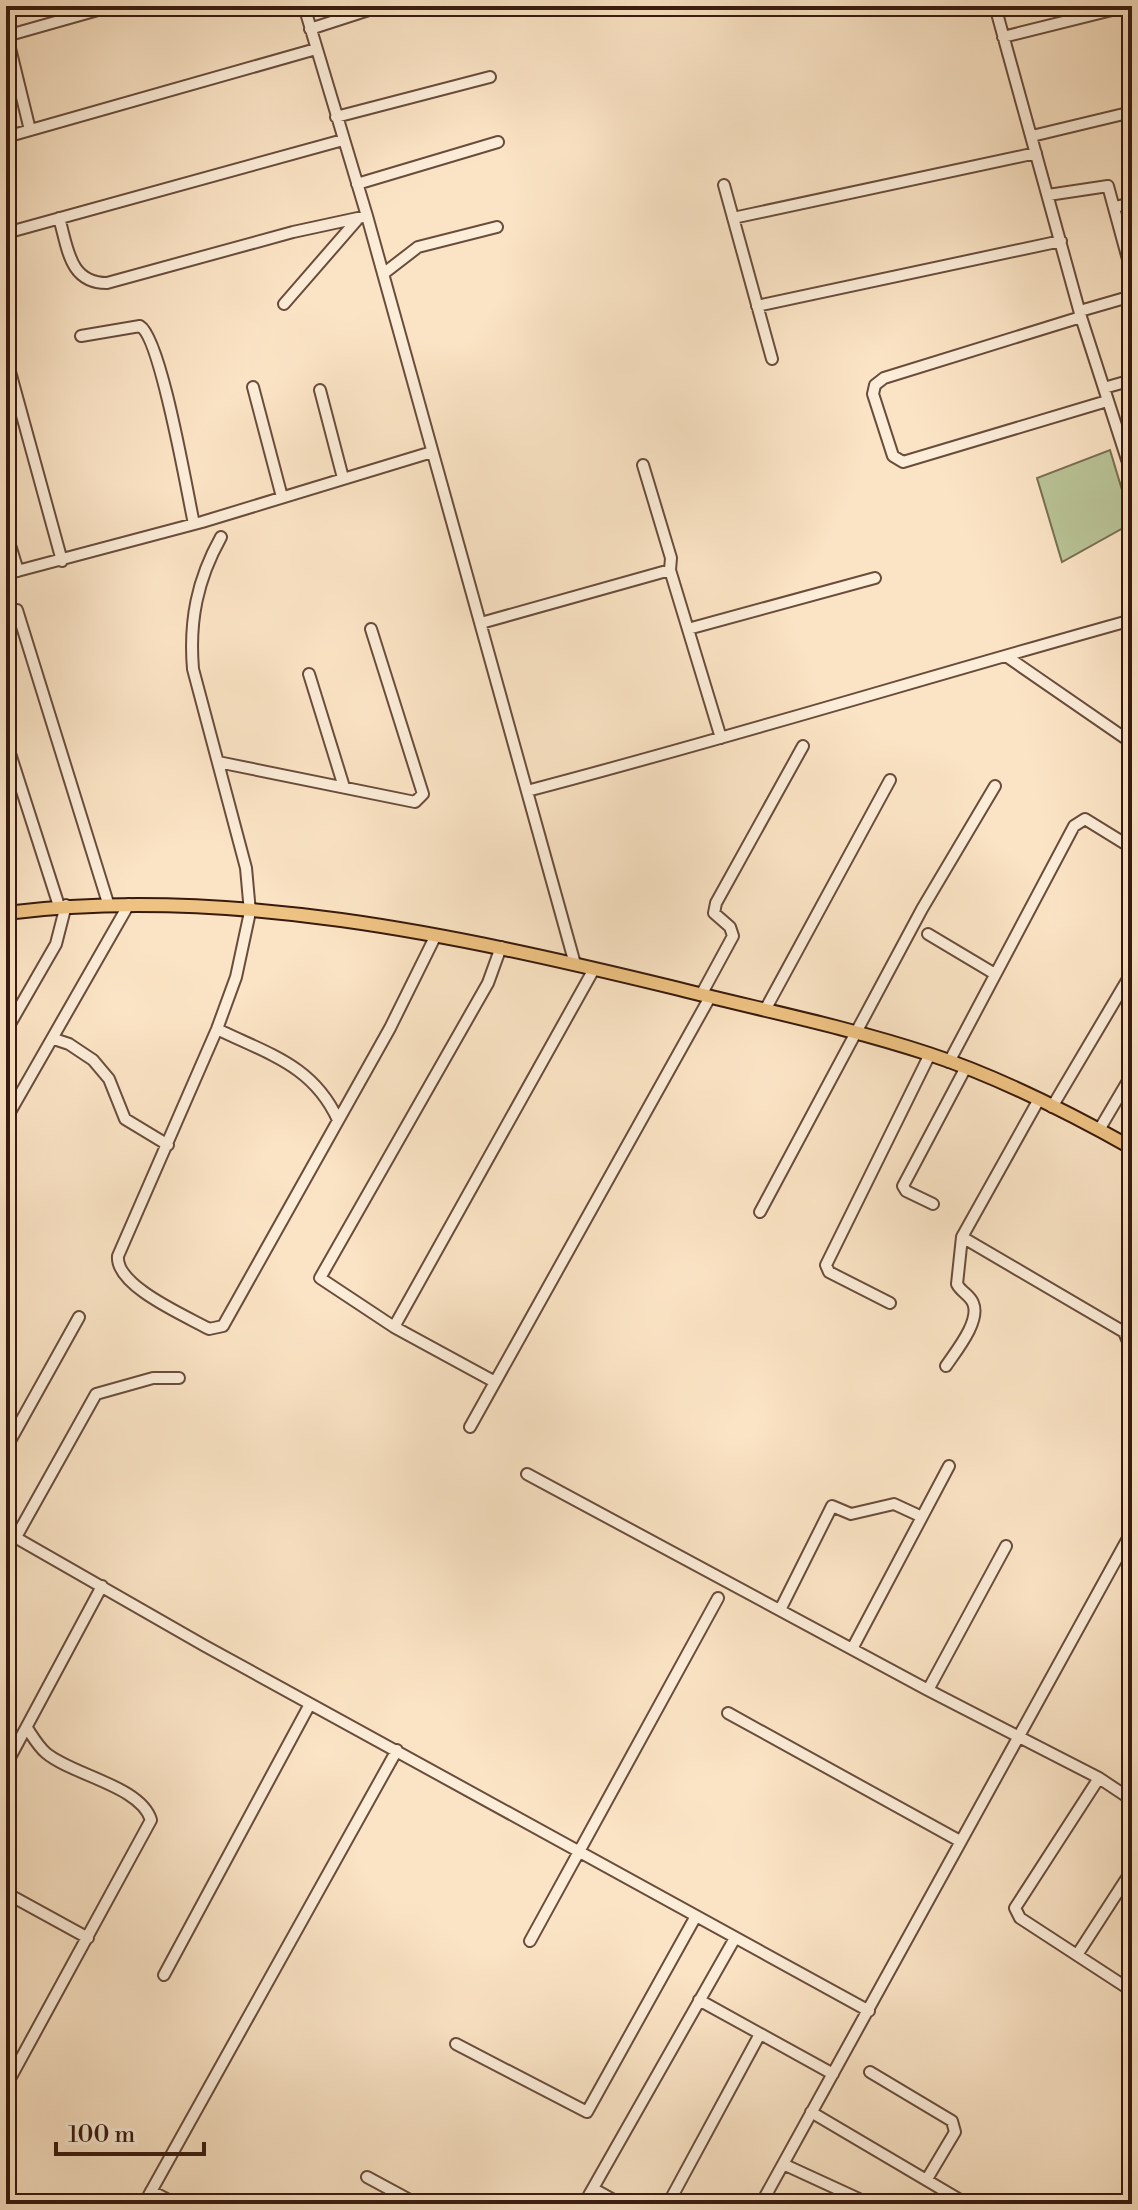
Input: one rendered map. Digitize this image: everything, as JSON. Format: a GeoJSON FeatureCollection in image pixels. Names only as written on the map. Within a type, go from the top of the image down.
{"type":"FeatureCollection","features":[{"type":"Feature","properties":{"kind":"main road"},"geometry":{"type":"LineString","coordinates":[[6,913],[108,903],[250,912],[436,935],[501,947],[857,1032],[930,1054],[1052,1107],[1132,1148]]}},
{"type":"Feature","properties":{"kind":"street"},"geometry":{"type":"LineString","coordinates":[[30,130],[7,36],[112,6]]}},
{"type":"Feature","properties":{"kind":"street"},"geometry":{"type":"LineString","coordinates":[[304,6],[357,184],[362,217],[383,274],[575,964]]}},
{"type":"Feature","properties":{"kind":"street"},"geometry":{"type":"LineString","coordinates":[[310,29],[381,6]]}},
{"type":"Feature","properties":{"kind":"street"},"geometry":{"type":"LineString","coordinates":[[995,6],[1081,314],[1132,475]]}},
{"type":"Feature","properties":{"kind":"street"},"geometry":{"type":"LineString","coordinates":[[1003,37],[1128,6]]}},
{"type":"Feature","properties":{"kind":"street"},"geometry":{"type":"LineString","coordinates":[[6,137],[316,49]]}},
{"type":"Feature","properties":{"kind":"street"},"geometry":{"type":"LineString","coordinates":[[336,117],[490,77]]}},
{"type":"Feature","properties":{"kind":"street"},"geometry":{"type":"LineString","coordinates":[[1032,136],[1132,112]]}},
{"type":"Feature","properties":{"kind":"street"},"geometry":{"type":"LineString","coordinates":[[6,233],[343,140]]}},
{"type":"Feature","properties":{"kind":"street"},"geometry":{"type":"LineString","coordinates":[[357,184],[498,142]]}},
{"type":"Feature","properties":{"kind":"street"},"geometry":{"type":"LineString","coordinates":[[733,218],[1036,153]]}},
{"type":"Feature","properties":{"kind":"street"},"geometry":{"type":"LineString","coordinates":[[1048,195],[1105,184],[1110,188],[1132,274]]}},
{"type":"Feature","properties":{"kind":"street"},"geometry":{"type":"LineString","coordinates":[[724,185],[772,359]]}},
{"type":"Feature","properties":{"kind":"street"},"geometry":{"type":"LineString","coordinates":[[1115,207],[1132,203]]}},
{"type":"Feature","properties":{"kind":"street"},"geometry":{"type":"LineString","coordinates":[[59,218],[75,271],[84,280],[95,283],[152,272],[293,232],[362,217]]}},
{"type":"Feature","properties":{"kind":"street"},"geometry":{"type":"LineString","coordinates":[[284,304],[362,217]]}},
{"type":"Feature","properties":{"kind":"street"},"geometry":{"type":"LineString","coordinates":[[383,274],[418,247],[497,227]]}},
{"type":"Feature","properties":{"kind":"street"},"geometry":{"type":"LineString","coordinates":[[757,306],[1061,241]]}},
{"type":"Feature","properties":{"kind":"street"},"geometry":{"type":"LineString","coordinates":[[1107,401],[903,462],[893,456],[873,394],[875,385],[884,378],[1132,296]]}},
{"type":"Feature","properties":{"kind":"street"},"geometry":{"type":"LineString","coordinates":[[81,336],[140,326],[149,333],[161,371],[194,524]]}},
{"type":"Feature","properties":{"kind":"street"},"geometry":{"type":"LineString","coordinates":[[6,357],[62,561]]}},
{"type":"Feature","properties":{"kind":"street"},"geometry":{"type":"LineString","coordinates":[[1104,388],[1132,380]]}},
{"type":"Feature","properties":{"kind":"street"},"geometry":{"type":"LineString","coordinates":[[253,387],[282,497]]}},
{"type":"Feature","properties":{"kind":"street"},"geometry":{"type":"LineString","coordinates":[[320,390],[343,478]]}},
{"type":"Feature","properties":{"kind":"street"},"geometry":{"type":"LineString","coordinates":[[6,574],[194,524],[432,452]]}},
{"type":"Feature","properties":{"kind":"street"},"geometry":{"type":"LineString","coordinates":[[643,465],[671,558],[670,570],[721,738]]}},
{"type":"Feature","properties":{"kind":"street"},"geometry":{"type":"LineString","coordinates":[[6,532],[18,571]]}},
{"type":"Feature","properties":{"kind":"street"},"geometry":{"type":"LineString","coordinates":[[221,537],[198,588],[191,643],[193,669],[246,868],[250,912],[236,977],[217,1029],[118,1256],[118,1266],[139,1289],[215,1331],[229,1318],[390,1028],[436,935]]}},
{"type":"Feature","properties":{"kind":"street"},"geometry":{"type":"LineString","coordinates":[[481,623],[670,570]]}},
{"type":"Feature","properties":{"kind":"street"},"geometry":{"type":"LineString","coordinates":[[688,629],[875,578]]}},
{"type":"Feature","properties":{"kind":"street"},"geometry":{"type":"LineString","coordinates":[[17,610],[108,903]]}},
{"type":"Feature","properties":{"kind":"street"},"geometry":{"type":"LineString","coordinates":[[527,791],[1132,620]]}},
{"type":"Feature","properties":{"kind":"street"},"geometry":{"type":"LineString","coordinates":[[218,762],[415,802],[422,796],[371,629]]}},
{"type":"Feature","properties":{"kind":"street"},"geometry":{"type":"LineString","coordinates":[[1006,656],[1132,743]]}},
{"type":"Feature","properties":{"kind":"street"},"geometry":{"type":"LineString","coordinates":[[309,674],[344,787]]}},
{"type":"Feature","properties":{"kind":"street"},"geometry":{"type":"LineString","coordinates":[[6,741],[62,906],[56,944],[6,1031]]}},
{"type":"Feature","properties":{"kind":"street"},"geometry":{"type":"LineString","coordinates":[[470,1427],[706,996],[733,936],[732,929],[714,913],[716,903],[803,746]]}},
{"type":"Feature","properties":{"kind":"street"},"geometry":{"type":"LineString","coordinates":[[765,1010],[890,780]]}},
{"type":"Feature","properties":{"kind":"street"},"geometry":{"type":"LineString","coordinates":[[760,1212],[922,909],[995,786]]}},
{"type":"Feature","properties":{"kind":"street"},"geometry":{"type":"LineString","coordinates":[[949,1062],[1074,826],[1085,819],[1132,848]]}},
{"type":"Feature","properties":{"kind":"street"},"geometry":{"type":"LineString","coordinates":[[6,1119],[129,904]]}},
{"type":"Feature","properties":{"kind":"street"},"geometry":{"type":"LineString","coordinates":[[928,934],[995,974]]}},
{"type":"Feature","properties":{"kind":"street"},"geometry":{"type":"LineString","coordinates":[[495,1382],[394,1327],[320,1278],[488,983],[501,947]]}},
{"type":"Feature","properties":{"kind":"street"},"geometry":{"type":"LineString","coordinates":[[394,1327],[594,969]]}},
{"type":"Feature","properties":{"kind":"street"},"geometry":{"type":"LineString","coordinates":[[1052,1107],[1132,972]]}},
{"type":"Feature","properties":{"kind":"street"},"geometry":{"type":"LineString","coordinates":[[217,1029],[302,1070],[328,1098],[338,1120]]}},
{"type":"Feature","properties":{"kind":"street"},"geometry":{"type":"LineString","coordinates":[[54,1039],[81,1050],[104,1069],[125,1119],[168,1145]]}},
{"type":"Feature","properties":{"kind":"street"},"geometry":{"type":"LineString","coordinates":[[890,1303],[829,1272],[826,1265],[930,1054]]}},
{"type":"Feature","properties":{"kind":"street"},"geometry":{"type":"LineString","coordinates":[[933,1204],[906,1191],[903,1186],[965,1069]]}},
{"type":"Feature","properties":{"kind":"street"},"geometry":{"type":"LineString","coordinates":[[1099,1130],[1132,1074]]}},
{"type":"Feature","properties":{"kind":"street"},"geometry":{"type":"LineString","coordinates":[[946,1366],[966,1334],[975,1308],[972,1299],[957,1284],[962,1237],[1038,1101]]}},
{"type":"Feature","properties":{"kind":"street"},"geometry":{"type":"LineString","coordinates":[[962,1237],[1124,1332],[1132,1351]]}},
{"type":"Feature","properties":{"kind":"street"},"geometry":{"type":"LineString","coordinates":[[6,1448],[79,1317]]}},
{"type":"Feature","properties":{"kind":"street"},"geometry":{"type":"LineString","coordinates":[[179,1378],[153,1378],[96,1394],[11,1534],[310,1704],[869,2011]]}},
{"type":"Feature","properties":{"kind":"street"},"geometry":{"type":"LineString","coordinates":[[852,1649],[949,1466]]}},
{"type":"Feature","properties":{"kind":"street"},"geometry":{"type":"LineString","coordinates":[[527,1474],[928,1690],[1099,1778],[1132,1800]]}},
{"type":"Feature","properties":{"kind":"street"},"geometry":{"type":"LineString","coordinates":[[780,1610],[832,1506],[851,1514],[894,1504],[920,1516]]}},
{"type":"Feature","properties":{"kind":"street"},"geometry":{"type":"LineString","coordinates":[[761,2204],[869,2011],[958,1840],[1132,1531]]}},
{"type":"Feature","properties":{"kind":"street"},"geometry":{"type":"LineString","coordinates":[[928,1690],[1006,1546]]}},
{"type":"Feature","properties":{"kind":"street"},"geometry":{"type":"LineString","coordinates":[[6,1765],[102,1586]]}},
{"type":"Feature","properties":{"kind":"street"},"geometry":{"type":"LineString","coordinates":[[530,1941],[718,1598]]}},
{"type":"Feature","properties":{"kind":"street"},"geometry":{"type":"LineString","coordinates":[[164,1975],[310,1704]]}},
{"type":"Feature","properties":{"kind":"street"},"geometry":{"type":"LineString","coordinates":[[728,1713],[958,1840]]}},
{"type":"Feature","properties":{"kind":"street"},"geometry":{"type":"LineString","coordinates":[[6,2086],[150,1825],[150,1815],[135,1798],[51,1756],[27,1728]]}},
{"type":"Feature","properties":{"kind":"street"},"geometry":{"type":"LineString","coordinates":[[144,2204],[397,1750]]}},
{"type":"Feature","properties":{"kind":"street"},"geometry":{"type":"LineString","coordinates":[[1099,1778],[1015,1908],[1020,1918],[1132,1991]]}},
{"type":"Feature","properties":{"kind":"street"},"geometry":{"type":"LineString","coordinates":[[1077,1955],[1132,1870]]}},
{"type":"Feature","properties":{"kind":"street"},"geometry":{"type":"LineString","coordinates":[[6,1893],[88,1938]]}},
{"type":"Feature","properties":{"kind":"street"},"geometry":{"type":"LineString","coordinates":[[456,2044],[587,2112],[696,1916]]}},
{"type":"Feature","properties":{"kind":"street"},"geometry":{"type":"LineString","coordinates":[[584,2204],[735,1938]]}},
{"type":"Feature","properties":{"kind":"street"},"geometry":{"type":"LineString","coordinates":[[699,2000],[833,2074]]}},
{"type":"Feature","properties":{"kind":"street"},"geometry":{"type":"LineString","coordinates":[[668,2204],[760,2034]]}},
{"type":"Feature","properties":{"kind":"street"},"geometry":{"type":"LineString","coordinates":[[870,2072],[952,2121],[955,2132],[927,2179]]}},
{"type":"Feature","properties":{"kind":"street"},"geometry":{"type":"LineString","coordinates":[[811,2112],[967,2204]]}},
{"type":"Feature","properties":{"kind":"street"},"geometry":{"type":"LineString","coordinates":[[783,2164],[870,2204]]}},
{"type":"Feature","properties":{"kind":"street"},"geometry":{"type":"LineString","coordinates":[[367,2177],[415,2203]]}},
{"type":"Feature","properties":{"kind":"street"},"geometry":{"type":"LineString","coordinates":[[594,2189],[621,2204]]}},
{"type":"Feature","properties":{"kind":"street"},"geometry":{"type":"LineString","coordinates":[[151,2191],[176,2204]]}},
{"type":"Feature","properties":{"kind":"green space"},"geometry":{"type":"Polygon","coordinates":[[[1110,450],[1132,523],[1062,562],[1037,478],[1110,450]]]}}]}
